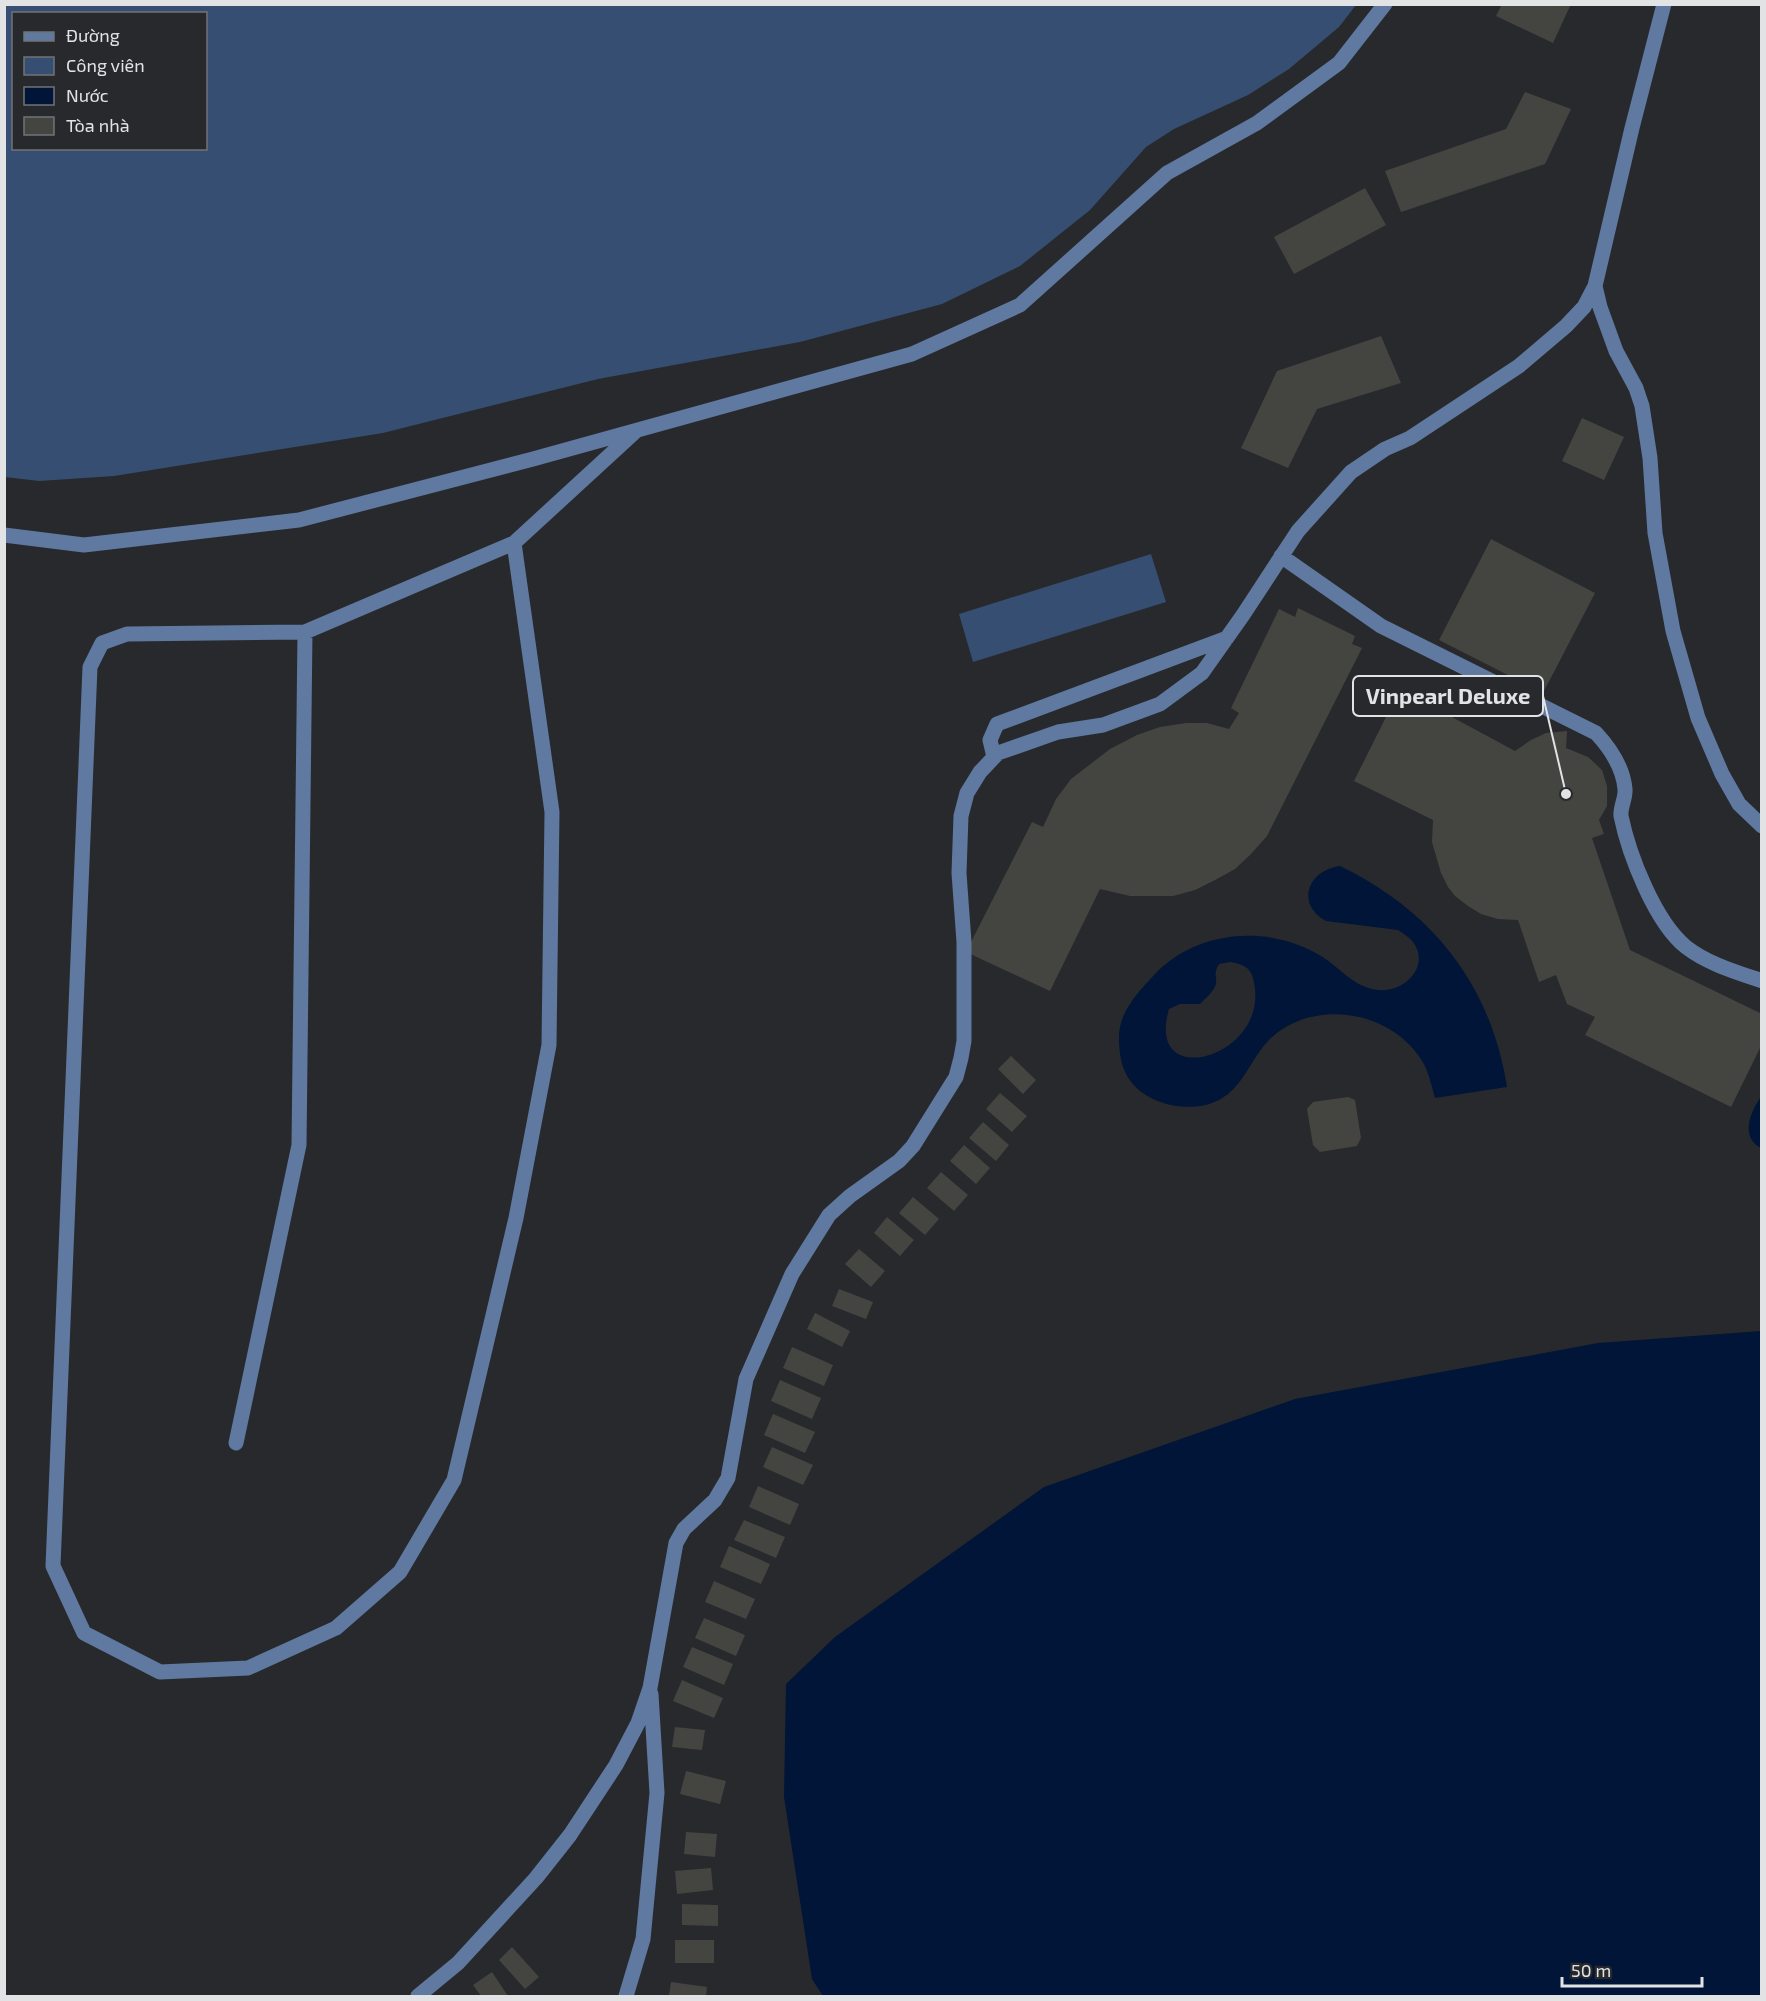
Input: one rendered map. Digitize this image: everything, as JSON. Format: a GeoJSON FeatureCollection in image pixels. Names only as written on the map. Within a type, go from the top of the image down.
{"type":"FeatureCollection","features":[{"type":"Feature","properties":{"kind":"street"},"geometry":{"type":"LineString","coordinates":[[4,535],[84,545],[299,520],[912,354],[1020,305],[1167,174],[1257,123],[1339,63],[1385,4]]}},
{"type":"Feature","properties":{"kind":"street"},"geometry":{"type":"LineString","coordinates":[[418,1996],[458,1964],[495,1926],[570,1835],[616,1765],[638,1723],[650,1688],[676,1543],[684,1528],[715,1500],[728,1478],[746,1379],[792,1274],[829,1215],[850,1196],[899,1161],[913,1146],[956,1077],[964,1041],[964,942],[959,873],[961,816],[967,793],[980,772],[998,753],[1029,741],[1058,732],[1103,725],[1160,704],[1202,673],[1298,531],[1351,472],[1385,449],[1410,438],[1520,366],[1584,307],[1595,286],[1664,4]]}},
{"type":"Feature","properties":{"kind":"street"},"geometry":{"type":"LineString","coordinates":[[1595,286],[1616,351],[1636,387],[1642,406],[1650,458],[1655,532],[1673,631],[1698,718],[1722,774],[1739,804],[1761,826]]}},
{"type":"Feature","properties":{"kind":"street"},"geometry":{"type":"LineString","coordinates":[[514,543],[552,812],[549,1045],[516,1218],[454,1480],[400,1572],[336,1628],[248,1668],[160,1672],[84,1633],[53,1566],[90,667],[102,643],[127,633],[304,632],[514,543],[636,430]]}},
{"type":"Feature","properties":{"kind":"street"},"geometry":{"type":"LineString","coordinates":[[1281,556],[1381,626],[1596,733],[1611,750],[1619,768],[1625,790],[1621,814],[1638,868],[1655,908],[1673,934],[1687,947],[1717,965],[1761,981]]}},
{"type":"Feature","properties":{"kind":"street"},"geometry":{"type":"LineString","coordinates":[[236,1443],[298,1145],[304,632]]}},
{"type":"Feature","properties":{"kind":"street"},"geometry":{"type":"LineString","coordinates":[[994,757],[990,740],[996,724],[1227,638]]}},
{"type":"Feature","properties":{"kind":"street"},"geometry":{"type":"LineString","coordinates":[[626,1996],[643,1939],[657,1793],[650,1688]]}},
{"type":"Feature","properties":{"kind":"green space"},"geometry":{"type":"Polygon","coordinates":[[[5,4],[1356,4],[1339,27],[1289,69],[1248,95],[1174,129],[1146,147],[1090,210],[1020,266],[942,304],[800,342],[598,379],[383,433],[114,476],[39,481],[5,477],[5,4]]]}},
{"type":"Feature","properties":{"kind":"green space"},"geometry":{"type":"Polygon","coordinates":[[[1151,554],[1166,602],[973,662],[959,614],[1151,554]]]}},
{"type":"Feature","properties":{"kind":"water"},"geometry":{"type":"Polygon","coordinates":[[[1340,866],[1373,884],[1403,905],[1452,955],[1472,984],[1487,1016],[1499,1050],[1507,1087],[1435,1098],[1424,1064],[1411,1046],[1394,1032],[1374,1022],[1353,1016],[1331,1014],[1310,1017],[1289,1025],[1271,1038],[1235,1088],[1219,1100],[1194,1107],[1181,1107],[1155,1100],[1133,1085],[1123,1066],[1119,1044],[1125,1012],[1155,974],[1172,959],[1191,948],[1234,936],[1279,939],[1321,956],[1355,981],[1369,988],[1387,990],[1396,988],[1411,978],[1416,971],[1418,954],[1415,945],[1403,933],[1398,930],[1326,921],[1316,914],[1308,897],[1309,889],[1320,874],[1340,866]],[[1236,963],[1219,964],[1215,987],[1200,1004],[1180,1004],[1169,1009],[1166,1035],[1173,1050],[1188,1057],[1206,1056],[1225,1048],[1242,1033],[1253,1013],[1255,989],[1251,973],[1236,963]]]}},
{"type":"Feature","properties":{"kind":"water"},"geometry":{"type":"Polygon","coordinates":[[[1761,1097],[1761,1148],[1751,1138],[1749,1124],[1753,1110],[1761,1097]]]}},
{"type":"Feature","properties":{"kind":"water"},"geometry":{"type":"Polygon","coordinates":[[[1761,1331],[1761,1996],[823,1996],[812,1979],[784,1797],[786,1684],[835,1637],[1044,1487],[1295,1399],[1598,1343],[1761,1331]]]}},
{"type":"Feature","properties":{"kind":"building"},"geometry":{"type":"Polygon","coordinates":[[[1502,4],[1571,4],[1553,43],[1496,16],[1502,4]]]}},
{"type":"Feature","properties":{"kind":"building"},"geometry":{"type":"Polygon","coordinates":[[[1525,92],[1571,109],[1545,164],[1401,212],[1385,171],[1506,129],[1525,92]]]}},
{"type":"Feature","properties":{"kind":"building"},"geometry":{"type":"Polygon","coordinates":[[[1365,188],[1386,225],[1294,274],[1274,237],[1365,188]]]}},
{"type":"Feature","properties":{"kind":"building"},"geometry":{"type":"Polygon","coordinates":[[[1381,336],[1401,383],[1317,409],[1288,468],[1241,448],[1277,371],[1381,336]]]}},
{"type":"Feature","properties":{"kind":"building"},"geometry":{"type":"Polygon","coordinates":[[[1582,418],[1624,437],[1604,480],[1562,461],[1582,418]]]}},
{"type":"Feature","properties":{"kind":"building"},"geometry":{"type":"Polygon","coordinates":[[[1491,539],[1595,593],[1543,693],[1439,640],[1491,539]]]}},
{"type":"Feature","properties":{"kind":"building"},"geometry":{"type":"Polygon","coordinates":[[[1298,608],[1355,636],[1352,644],[1362,648],[1267,836],[1250,855],[1235,869],[1217,879],[1195,890],[1173,896],[1130,896],[1100,889],[1050,991],[966,952],[1032,822],[1043,827],[1056,799],[1071,779],[1110,749],[1137,735],[1160,727],[1207,723],[1229,729],[1239,713],[1231,708],[1279,609],[1295,617],[1298,608]]]}},
{"type":"Feature","properties":{"kind":"building"},"geometry":{"type":"Polygon","coordinates":[[[1400,689],[1515,751],[1546,733],[1567,731],[1566,748],[1588,757],[1602,770],[1607,786],[1607,806],[1599,820],[1604,834],[1592,838],[1630,950],[1762,1014],[1762,1044],[1731,1107],[1585,1035],[1595,1017],[1567,1004],[1556,975],[1539,982],[1518,920],[1498,919],[1481,914],[1455,896],[1448,887],[1441,873],[1432,842],[1433,820],[1354,781],[1400,689]]]}},
{"type":"Feature","properties":{"kind":"building"},"geometry":{"type":"Polygon","coordinates":[[[1011,1056],[1036,1080],[1023,1094],[998,1069],[1011,1056]]]}},
{"type":"Feature","properties":{"kind":"building"},"geometry":{"type":"Polygon","coordinates":[[[1000,1093],[1027,1116],[1012,1132],[986,1109],[1000,1093]]]}},
{"type":"Feature","properties":{"kind":"building"},"geometry":{"type":"Polygon","coordinates":[[[1348,1097],[1355,1100],[1361,1138],[1357,1146],[1320,1152],[1313,1145],[1307,1109],[1313,1102],[1348,1097]]]}},
{"type":"Feature","properties":{"kind":"building"},"geometry":{"type":"Polygon","coordinates":[[[983,1122],[1009,1145],[996,1161],[969,1138],[983,1122]]]}},
{"type":"Feature","properties":{"kind":"building"},"geometry":{"type":"Polygon","coordinates":[[[964,1145],[990,1168],[976,1184],[950,1161],[964,1145]]]}},
{"type":"Feature","properties":{"kind":"building"},"geometry":{"type":"Polygon","coordinates":[[[941,1172],[968,1195],[954,1211],[927,1188],[941,1172]]]}},
{"type":"Feature","properties":{"kind":"building"},"geometry":{"type":"Polygon","coordinates":[[[913,1197],[939,1219],[925,1235],[899,1213],[913,1197]]]}},
{"type":"Feature","properties":{"kind":"building"},"geometry":{"type":"Polygon","coordinates":[[[887,1217],[914,1240],[900,1256],[874,1233],[887,1217]]]}},
{"type":"Feature","properties":{"kind":"building"},"geometry":{"type":"Polygon","coordinates":[[[859,1249],[885,1271],[871,1287],[845,1264],[859,1249]]]}},
{"type":"Feature","properties":{"kind":"building"},"geometry":{"type":"Polygon","coordinates":[[[839,1289],[873,1302],[866,1319],[832,1306],[839,1289]]]}},
{"type":"Feature","properties":{"kind":"building"},"geometry":{"type":"Polygon","coordinates":[[[815,1313],[850,1331],[842,1347],[807,1329],[815,1313]]]}},
{"type":"Feature","properties":{"kind":"building"},"geometry":{"type":"Polygon","coordinates":[[[792,1347],[833,1365],[824,1386],[783,1368],[792,1347]]]}},
{"type":"Feature","properties":{"kind":"building"},"geometry":{"type":"Polygon","coordinates":[[[780,1380],[821,1398],[812,1419],[771,1401],[780,1380]]]}},
{"type":"Feature","properties":{"kind":"building"},"geometry":{"type":"Polygon","coordinates":[[[773,1414],[815,1432],[805,1453],[764,1435],[773,1414]]]}},
{"type":"Feature","properties":{"kind":"building"},"geometry":{"type":"Polygon","coordinates":[[[772,1447],[813,1465],[803,1485],[763,1467],[772,1447]]]}},
{"type":"Feature","properties":{"kind":"building"},"geometry":{"type":"Polygon","coordinates":[[[758,1486],[799,1504],[790,1525],[749,1507],[758,1486]]]}},
{"type":"Feature","properties":{"kind":"building"},"geometry":{"type":"Polygon","coordinates":[[[744,1520],[785,1537],[776,1558],[734,1540],[744,1520]]]}},
{"type":"Feature","properties":{"kind":"building"},"geometry":{"type":"Polygon","coordinates":[[[729,1546],[770,1564],[761,1584],[720,1567],[729,1546]]]}},
{"type":"Feature","properties":{"kind":"building"},"geometry":{"type":"Polygon","coordinates":[[[714,1581],[755,1599],[746,1619],[705,1602],[714,1581]]]}},
{"type":"Feature","properties":{"kind":"building"},"geometry":{"type":"Polygon","coordinates":[[[704,1618],[745,1635],[736,1656],[695,1638],[704,1618]]]}},
{"type":"Feature","properties":{"kind":"building"},"geometry":{"type":"Polygon","coordinates":[[[692,1647],[733,1664],[724,1685],[683,1667],[692,1647]]]}},
{"type":"Feature","properties":{"kind":"building"},"geometry":{"type":"Polygon","coordinates":[[[682,1680],[723,1698],[714,1718],[673,1701],[682,1680]]]}},
{"type":"Feature","properties":{"kind":"building"},"geometry":{"type":"Polygon","coordinates":[[[675,1727],[705,1730],[702,1750],[672,1747],[675,1727]]]}},
{"type":"Feature","properties":{"kind":"building"},"geometry":{"type":"Polygon","coordinates":[[[686,1771],[726,1781],[720,1804],[680,1794],[686,1771]]]}},
{"type":"Feature","properties":{"kind":"building"},"geometry":{"type":"Polygon","coordinates":[[[686,1832],[717,1834],[715,1857],[684,1854],[686,1832]]]}},
{"type":"Feature","properties":{"kind":"building"},"geometry":{"type":"Polygon","coordinates":[[[711,1868],[713,1890],[677,1894],[675,1871],[711,1868]]]}},
{"type":"Feature","properties":{"kind":"building"},"geometry":{"type":"Polygon","coordinates":[[[682,1904],[718,1905],[718,1926],[682,1925],[682,1904]]]}},
{"type":"Feature","properties":{"kind":"building"},"geometry":{"type":"Polygon","coordinates":[[[675,1940],[714,1940],[714,1963],[675,1963],[675,1940]]]}},
{"type":"Feature","properties":{"kind":"building"},"geometry":{"type":"Polygon","coordinates":[[[512,1947],[539,1977],[525,1989],[499,1960],[512,1947]]]}},
{"type":"Feature","properties":{"kind":"building"},"geometry":{"type":"Polygon","coordinates":[[[492,1972],[508,1996],[481,1996],[473,1985],[492,1972]]]}},
{"type":"Feature","properties":{"kind":"building"},"geometry":{"type":"Polygon","coordinates":[[[671,1982],[707,1987],[706,1996],[669,1996],[671,1982]]]}},
{"type":"Feature","properties":{"kind":"place","name":"Vinpearl Deluxe"},"geometry":{"type":"Point","coordinates":[1566,794]}}]}
